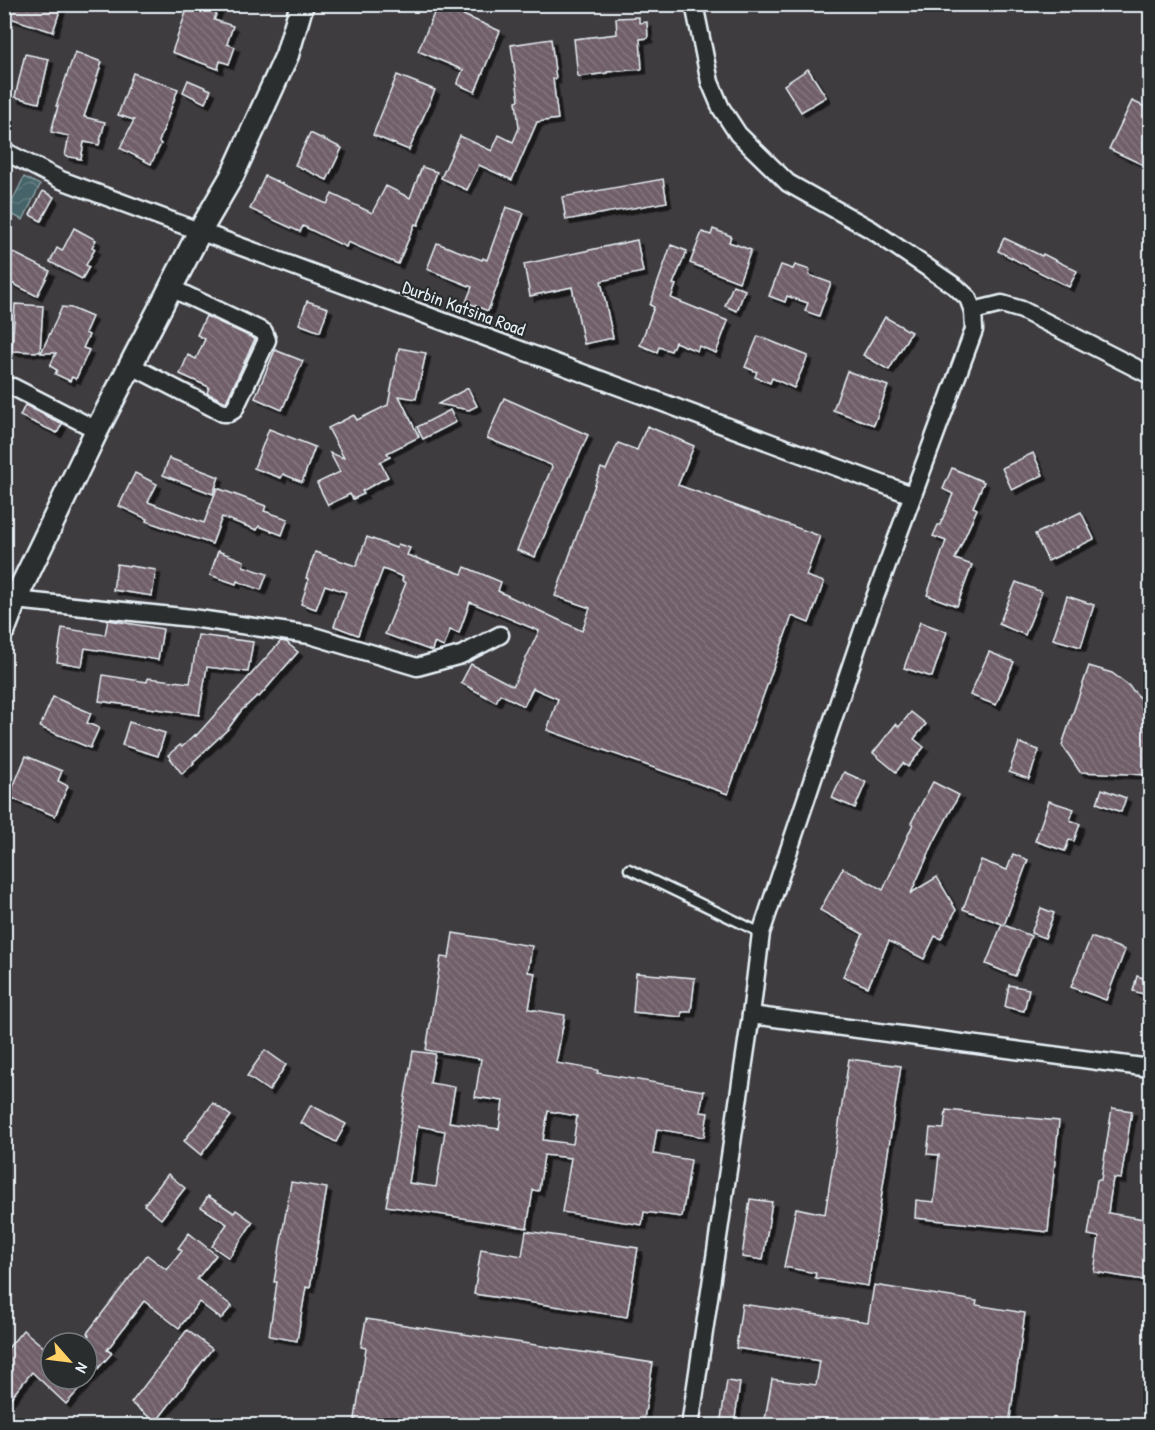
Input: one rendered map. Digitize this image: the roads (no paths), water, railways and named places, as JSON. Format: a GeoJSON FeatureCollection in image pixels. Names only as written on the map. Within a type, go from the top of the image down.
{"type":"FeatureCollection","features":[{"type":"Feature","properties":{"kind":"street"},"geometry":{"type":"LineString","coordinates":[[5,626],[15,600],[97,430],[200,231],[232,176],[286,55],[302,4]]}},
{"type":"Feature","properties":{"kind":"street"},"geometry":{"type":"LineString","coordinates":[[690,1425],[751,1015],[760,933],[864,627],[974,330],[973,311],[968,298],[956,287],[872,230],[788,183],[738,134],[721,108],[710,82],[694,4]]}},
{"type":"Feature","properties":{"kind":"street","name":"Durbin Katsina Road"},"geometry":{"type":"LineString","coordinates":[[4,151],[61,180],[912,495]]}},
{"type":"Feature","properties":{"kind":"street"},"geometry":{"type":"LineString","coordinates":[[130,365],[223,413],[234,410],[267,340],[264,332],[171,288]]}},
{"type":"Feature","properties":{"kind":"street"},"geometry":{"type":"LineString","coordinates":[[973,311],[1002,304],[1022,310],[1150,375]]}},
{"type":"Feature","properties":{"kind":"street"},"geometry":{"type":"LineString","coordinates":[[4,388],[13,387],[97,430]]}},
{"type":"Feature","properties":{"kind":"street"},"geometry":{"type":"LineString","coordinates":[[15,600],[192,618],[310,635],[417,667],[461,655],[500,635]]}},
{"type":"Feature","properties":{"kind":"street"},"geometry":{"type":"LineString","coordinates":[[751,1015],[1150,1068]]}},
{"type":"Feature","properties":{"kind":"lane"},"geometry":{"type":"LineString","coordinates":[[629,869],[760,933]]}},
{"type":"Feature","properties":{"kind":"water"},"geometry":{"type":"Polygon","coordinates":[[[24,177],[40,185],[23,220],[7,212],[24,177]]]}}]}
